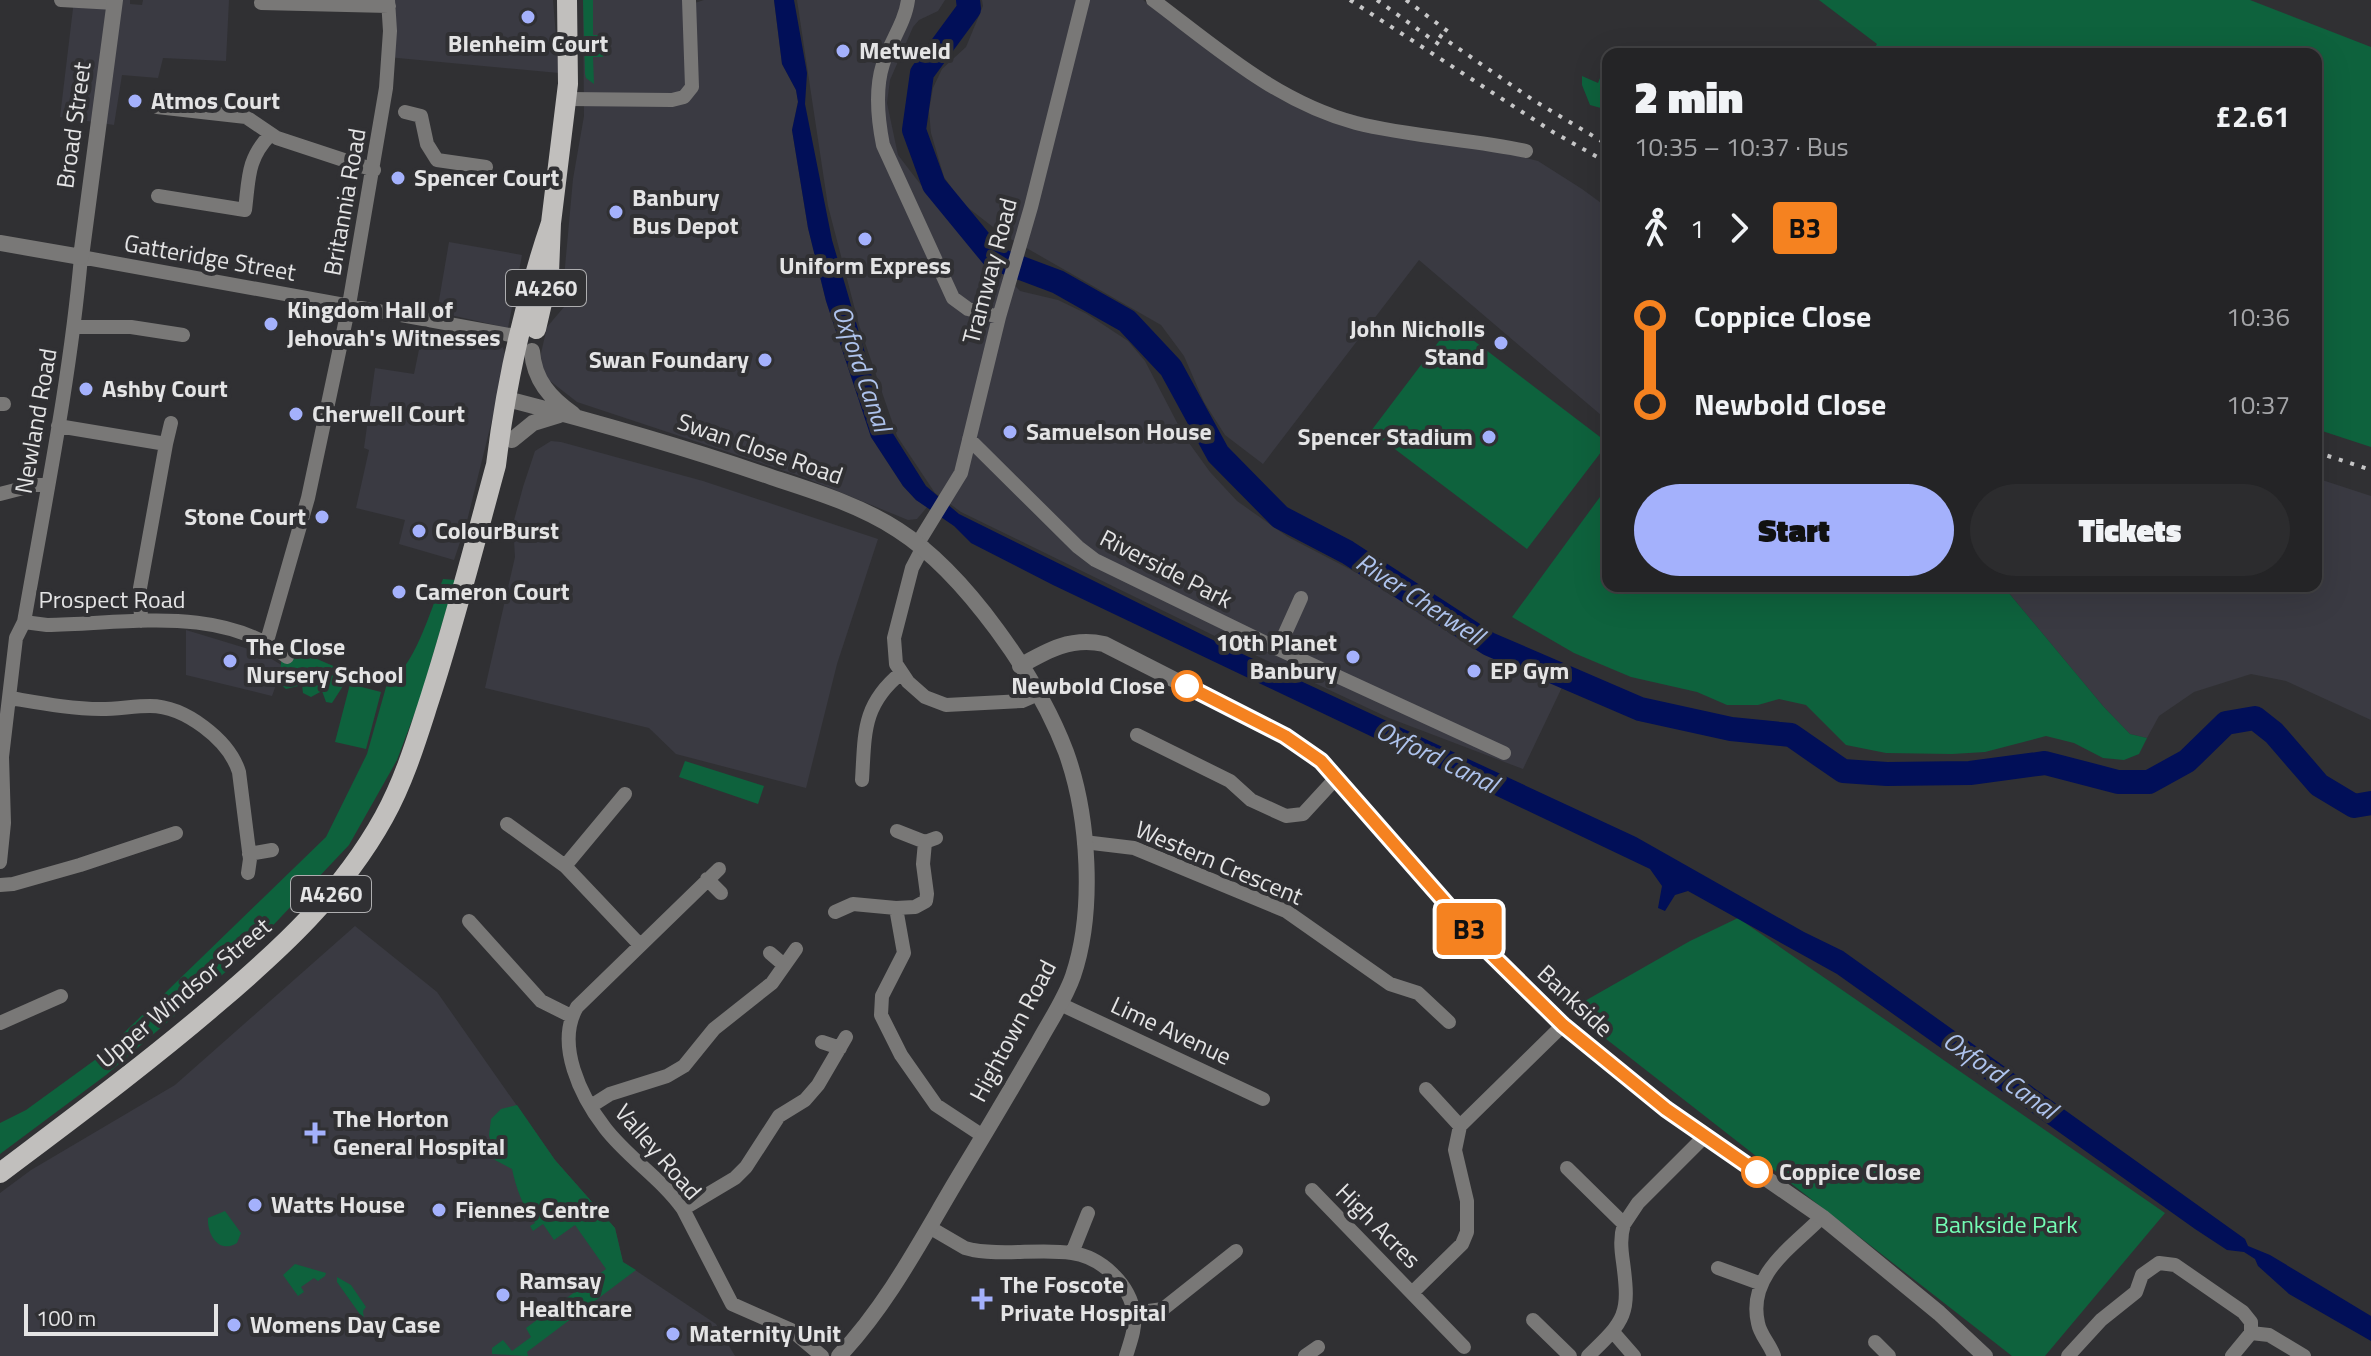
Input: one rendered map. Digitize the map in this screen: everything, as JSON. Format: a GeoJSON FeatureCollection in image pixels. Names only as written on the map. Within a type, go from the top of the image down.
{"type":"FeatureCollection","features":[{"type":"Feature","properties":{"kind":"main road","name":"A4260"},"geometry":{"type":"LineString","coordinates":[[566,105],[567,0]]}},
{"type":"Feature","properties":{"kind":"main road","name":"Upper Windsor Street"},"geometry":{"type":"LineString","coordinates":[[0,1173],[108,1092],[266,962],[322,905],[360,857],[385,815],[411,755],[440,668],[514,401],[526,344],[549,273],[551,223],[566,105]]}},
{"type":"Feature","properties":{"kind":"main road","name":"Upper Windsor Street"},"geometry":{"type":"LineString","coordinates":[[496,465],[512,440],[514,401]]}},
{"type":"Feature","properties":{"kind":"street"},"geometry":{"type":"LineString","coordinates":[[61,0],[115,2]]}},
{"type":"Feature","properties":{"kind":"street"},"geometry":{"type":"LineString","coordinates":[[566,105],[678,100],[684,97],[692,87],[689,0]]}},
{"type":"Feature","properties":{"kind":"street"},"geometry":{"type":"LineString","coordinates":[[908,0],[880,76],[879,125],[883,145],[953,298],[968,309],[999,317]]}},
{"type":"Feature","properties":{"kind":"street","name":"Tramway Road"},"geometry":{"type":"LineString","coordinates":[[901,673],[894,655],[895,628],[920,545],[961,473],[1083,0]]}},
{"type":"Feature","properties":{"kind":"street"},"geometry":{"type":"LineString","coordinates":[[1153,0],[1271,88],[1330,114],[1380,128],[1526,151]]}},
{"type":"Feature","properties":{"kind":"street","name":"Broad Street"},"geometry":{"type":"LineString","coordinates":[[81,257],[115,2]]}},
{"type":"Feature","properties":{"kind":"street"},"geometry":{"type":"LineString","coordinates":[[261,3],[389,3]]}},
{"type":"Feature","properties":{"kind":"street","name":"Britannia Road"},"geometry":{"type":"LineString","coordinates":[[267,641],[308,498],[349,305],[374,170],[387,74],[389,3]]}},
{"type":"Feature","properties":{"kind":"street"},"geometry":{"type":"LineString","coordinates":[[157,107],[189,105],[246,117],[270,135],[374,170]]}},
{"type":"Feature","properties":{"kind":"street"},"geometry":{"type":"LineString","coordinates":[[405,112],[421,116],[427,144],[437,160],[486,167]]}},
{"type":"Feature","properties":{"kind":"street"},"geometry":{"type":"LineString","coordinates":[[158,196],[245,210],[251,162],[270,135]]}},
{"type":"Feature","properties":{"kind":"street"},"geometry":{"type":"LineString","coordinates":[[0,243],[81,257]]}},
{"type":"Feature","properties":{"kind":"street","name":"Gatteridge Street"},"geometry":{"type":"LineString","coordinates":[[81,257],[349,305],[526,344]]}},
{"type":"Feature","properties":{"kind":"street","name":"Newland Road"},"geometry":{"type":"LineString","coordinates":[[16,638],[24,622],[48,485],[74,327],[81,257]]}},
{"type":"Feature","properties":{"kind":"street"},"geometry":{"type":"LineString","coordinates":[[74,327],[131,327],[183,335]]}},
{"type":"Feature","properties":{"kind":"street","name":"Swan Close Road"},"geometry":{"type":"LineString","coordinates":[[526,344],[542,385],[580,419]]}},
{"type":"Feature","properties":{"kind":"street","name":"Swan Close Road"},"geometry":{"type":"LineString","coordinates":[[514,401],[665,442],[814,491],[875,517],[920,545]]}},
{"type":"Feature","properties":{"kind":"street","name":"Swan Close Road"},"geometry":{"type":"LineString","coordinates":[[512,440],[525,428],[543,419],[556,415],[580,419]]}},
{"type":"Feature","properties":{"kind":"street"},"geometry":{"type":"LineString","coordinates":[[141,621],[140,588],[171,423]]}},
{"type":"Feature","properties":{"kind":"street"},"geometry":{"type":"LineString","coordinates":[[58,426],[166,444]]}},
{"type":"Feature","properties":{"kind":"street","name":"Riverside Park"},"geometry":{"type":"LineString","coordinates":[[969,439],[1058,528],[1095,560],[1504,753]]}},
{"type":"Feature","properties":{"kind":"street"},"geometry":{"type":"LineString","coordinates":[[0,494],[48,485]]}},
{"type":"Feature","properties":{"kind":"street","name":"Hightown Road"},"geometry":{"type":"LineString","coordinates":[[839,1356],[891,1292],[1060,1004],[1073,977],[1087,917],[1080,813],[1067,756],[1050,715],[981,610],[943,566],[920,545]]}},
{"type":"Feature","properties":{"kind":"street"},"geometry":{"type":"LineString","coordinates":[[1278,649],[1301,598]]}},
{"type":"Feature","properties":{"kind":"street","name":"Prospect Road"},"geometry":{"type":"LineString","coordinates":[[24,622],[80,625],[200,621],[267,641],[287,657]]}},
{"type":"Feature","properties":{"kind":"street"},"geometry":{"type":"LineString","coordinates":[[0,641],[16,638],[2,757],[4,823],[0,862]]}},
{"type":"Feature","properties":{"kind":"street","name":"Bankside"},"geometry":{"type":"LineString","coordinates":[[1020,666],[1061,644],[1083,641],[1104,644],[1285,736],[1321,761],[1488,951],[1563,1025],[1641,1090],[1822,1217],[1939,1313],[1985,1356]]}},
{"type":"Feature","properties":{"kind":"street"},"geometry":{"type":"LineString","coordinates":[[862,780],[868,715],[879,695],[901,673],[925,697],[946,705],[1022,701],[1038,694]]}},
{"type":"Feature","properties":{"kind":"street"},"geometry":{"type":"LineString","coordinates":[[10,698],[101,709],[165,707],[220,741],[236,762],[249,854],[248,873]]}},
{"type":"Feature","properties":{"kind":"street"},"geometry":{"type":"LineString","coordinates":[[1137,735],[1230,781],[1251,800],[1286,816],[1303,814],[1337,777]]}},
{"type":"Feature","properties":{"kind":"street"},"geometry":{"type":"LineString","coordinates":[[565,866],[625,794]]}},
{"type":"Feature","properties":{"kind":"street"},"geometry":{"type":"LineString","coordinates":[[507,824],[565,866],[639,944]]}},
{"type":"Feature","properties":{"kind":"street"},"geometry":{"type":"LineString","coordinates":[[835,912],[853,904],[896,908],[915,907],[926,901],[923,864],[930,840],[897,831]]}},
{"type":"Feature","properties":{"kind":"street"},"geometry":{"type":"LineString","coordinates":[[0,885],[80,865],[156,832],[176,833]]}},
{"type":"Feature","properties":{"kind":"street","name":"Western Crescent"},"geometry":{"type":"LineString","coordinates":[[1084,842],[1134,848],[1286,911],[1390,984],[1418,993],[1449,1022]]}},
{"type":"Feature","properties":{"kind":"street"},"geometry":{"type":"LineString","coordinates":[[249,854],[272,850]]}},
{"type":"Feature","properties":{"kind":"street"},"geometry":{"type":"LineString","coordinates":[[469,921],[541,1001],[571,1016],[639,944],[713,874],[721,893]]}},
{"type":"Feature","properties":{"kind":"street"},"geometry":{"type":"LineString","coordinates":[[896,908],[904,953],[882,996],[881,1015],[901,1055],[936,1105],[983,1136]]}},
{"type":"Feature","properties":{"kind":"street"},"geometry":{"type":"LineString","coordinates":[[591,1106],[610,1094],[667,1076],[684,1066],[714,1029],[772,983],[796,949]]}},
{"type":"Feature","properties":{"kind":"street"},"geometry":{"type":"LineString","coordinates":[[770,953],[784,965]]}},
{"type":"Feature","properties":{"kind":"street"},"geometry":{"type":"LineString","coordinates":[[0,1023],[61,996]]}},
{"type":"Feature","properties":{"kind":"street","name":"Lime Avenue"},"geometry":{"type":"LineString","coordinates":[[1060,1004],[1263,1099]]}},
{"type":"Feature","properties":{"kind":"street","name":"Valley Road"},"geometry":{"type":"LineString","coordinates":[[571,1016],[566,1034],[568,1051],[591,1106],[606,1129],[673,1195],[683,1209],[732,1304],[791,1330],[822,1356]]}},
{"type":"Feature","properties":{"kind":"street"},"geometry":{"type":"LineString","coordinates":[[1426,1089],[1460,1126],[1563,1025]]}},
{"type":"Feature","properties":{"kind":"street"},"geometry":{"type":"LineString","coordinates":[[683,1209],[735,1178],[746,1167],[779,1116],[805,1100],[818,1085],[843,1042],[822,1042]]}},
{"type":"Feature","properties":{"kind":"street","name":"High Acres"},"geometry":{"type":"LineString","coordinates":[[1413,1292],[1462,1244],[1467,1232],[1467,1201],[1455,1150],[1460,1126]]}},
{"type":"Feature","properties":{"kind":"street"},"geometry":{"type":"LineString","coordinates":[[1588,1356],[1613,1332],[1627,1301],[1620,1235],[1624,1224],[1638,1203],[1705,1136]]}},
{"type":"Feature","properties":{"kind":"street"},"geometry":{"type":"LineString","coordinates":[[1567,1168],[1624,1224]]}},
{"type":"Feature","properties":{"kind":"street","name":"High Acres"},"geometry":{"type":"LineString","coordinates":[[1312,1190],[1464,1347]]}},
{"type":"Feature","properties":{"kind":"street"},"geometry":{"type":"LineString","coordinates":[[1072,1253],[1088,1213]]}},
{"type":"Feature","properties":{"kind":"street"},"geometry":{"type":"LineString","coordinates":[[1774,1356],[1757,1321],[1759,1283],[1769,1269],[1822,1217]]}},
{"type":"Feature","properties":{"kind":"street"},"geometry":{"type":"LineString","coordinates":[[929,1227],[973,1250],[1072,1253],[1089,1258],[1116,1277],[1126,1290],[1134,1313],[1126,1356]]}},
{"type":"Feature","properties":{"kind":"street"},"geometry":{"type":"LineString","coordinates":[[1134,1313],[1163,1309],[1236,1251]]}},
{"type":"Feature","properties":{"kind":"street"},"geometry":{"type":"LineString","coordinates":[[2068,1356],[2101,1320],[2136,1292],[2142,1275],[2159,1263],[2175,1265],[2243,1312],[2251,1322],[2251,1333],[2232,1356]]}},
{"type":"Feature","properties":{"kind":"street"},"geometry":{"type":"LineString","coordinates":[[1718,1268],[1759,1283]]}},
{"type":"Feature","properties":{"kind":"street"},"geometry":{"type":"LineString","coordinates":[[1533,1320],[1570,1356]]}},
{"type":"Feature","properties":{"kind":"street"},"geometry":{"type":"LineString","coordinates":[[1613,1332],[1634,1356]]}},
{"type":"Feature","properties":{"kind":"street"},"geometry":{"type":"LineString","coordinates":[[2251,1333],[2269,1335],[2304,1356]]}},
{"type":"Feature","properties":{"kind":"street"},"geometry":{"type":"LineString","coordinates":[[1875,1342],[1889,1356]]}},
{"type":"Feature","properties":{"kind":"street"},"geometry":{"type":"LineString","coordinates":[[1305,1356],[1318,1347]]}},
{"type":"Feature","properties":{"kind":"shaded area"},"geometry":{"type":"Polygon","coordinates":[[[74,0],[130,0],[130,4],[142,5],[143,0],[229,0],[226,61],[163,58],[158,78],[122,75],[114,125],[60,117],[74,0]]]}},
{"type":"Feature","properties":{"kind":"shaded area"},"geometry":{"type":"Polygon","coordinates":[[[385,0],[553,0],[559,73],[387,57],[385,0]]]}},
{"type":"Feature","properties":{"kind":"shaded area"},"geometry":{"type":"Polygon","coordinates":[[[583,0],[695,0],[695,3],[704,0],[774,0],[782,64],[796,90],[798,101],[792,130],[808,228],[826,301],[871,437],[903,486],[916,500],[928,506],[917,519],[908,520],[803,477],[577,402],[545,377],[539,362],[547,327],[564,307],[562,300],[573,179],[584,116],[583,0]]]}},
{"type":"Feature","properties":{"kind":"shaded area"},"geometry":{"type":"Polygon","coordinates":[[[797,0],[945,0],[938,11],[919,20],[913,27],[890,80],[887,103],[898,155],[921,185],[1020,291],[1058,300],[1087,314],[1128,341],[1145,361],[1184,436],[1210,472],[1237,501],[1288,537],[1565,681],[1523,769],[1389,718],[961,512],[935,493],[897,436],[859,325],[828,206],[797,0]]]}},
{"type":"Feature","properties":{"kind":"shaded area"},"geometry":{"type":"Polygon","coordinates":[[[982,0],[1143,0],[1274,95],[1538,161],[1582,189],[1602,204],[1602,416],[1419,260],[1263,464],[1225,435],[1204,402],[1184,356],[1161,325],[1002,234],[962,203],[944,177],[931,133],[929,111],[933,88],[942,69],[966,47],[983,6],[982,0]]]}},
{"type":"Feature","properties":{"kind":"shaded area"},"geometry":{"type":"Polygon","coordinates":[[[449,242],[522,255],[508,328],[437,312],[449,242]]]}},
{"type":"Feature","properties":{"kind":"shaded area"},"geometry":{"type":"Polygon","coordinates":[[[423,330],[493,341],[502,346],[506,355],[467,521],[454,560],[399,544],[405,520],[356,508],[369,450],[364,448],[375,368],[414,374],[423,330]]]}},
{"type":"Feature","properties":{"kind":"shaded area"},"geometry":{"type":"Polygon","coordinates":[[[551,441],[703,481],[878,539],[837,664],[806,788],[676,754],[649,728],[485,688],[515,557],[513,524],[535,451],[551,441]]]}},
{"type":"Feature","properties":{"kind":"shaded area"},"geometry":{"type":"Polygon","coordinates":[[[2322,480],[2371,496],[2371,720],[2286,681],[2251,674],[2194,692],[2159,716],[2147,738],[2130,734],[2008,592],[2322,592],[2322,480]]]}},
{"type":"Feature","properties":{"kind":"shaded area","name":"The Close Nursery School"},"geometry":{"type":"Polygon","coordinates":[[[186,630],[262,653],[283,666],[272,696],[186,675],[186,630]]]}},
{"type":"Feature","properties":{"kind":"shaded area","name":"The Horton General Hospital"},"geometry":{"type":"Polygon","coordinates":[[[355,926],[437,992],[555,1160],[615,1228],[623,1262],[716,1324],[735,1356],[0,1356],[0,1193],[31,1170],[175,1085],[355,926]]]}},
{"type":"Feature","properties":{"kind":"green space"},"geometry":{"type":"Polygon","coordinates":[[[583,0],[593,0],[593,35],[602,35],[603,57],[593,57],[594,84],[585,74],[583,0]]]}},
{"type":"Feature","properties":{"kind":"green space"},"geometry":{"type":"Polygon","coordinates":[[[1819,0],[2250,0],[2371,47],[2371,447],[2322,431],[2322,48],[1875,48],[1877,44],[1819,0]]]}},
{"type":"Feature","properties":{"kind":"green space"},"geometry":{"type":"Polygon","coordinates":[[[1602,73],[1602,108],[1590,105],[1582,76],[1598,83],[1602,73]]]}},
{"type":"Feature","properties":{"kind":"green space","name":"Spencer Stadium"},"geometry":{"type":"Polygon","coordinates":[[[1452,324],[1602,438],[1602,451],[1527,549],[1371,431],[1452,324]]]}},
{"type":"Feature","properties":{"kind":"green space"},"geometry":{"type":"Polygon","coordinates":[[[1602,494],[1602,592],[2008,592],[2103,706],[2130,734],[2147,738],[2139,754],[2124,760],[2103,758],[2074,743],[2046,736],[1985,752],[1886,753],[1846,745],[1806,705],[1779,699],[1758,705],[1727,705],[1697,692],[1631,677],[1574,653],[1512,617],[1602,494]]]}},
{"type":"Feature","properties":{"kind":"green space"},"geometry":{"type":"Polygon","coordinates":[[[443,579],[455,580],[420,699],[397,760],[349,845],[243,957],[106,1075],[0,1154],[0,1123],[26,1110],[99,1057],[326,837],[367,754],[388,680],[397,675],[414,652],[443,579]]]}},
{"type":"Feature","properties":{"kind":"green space"},"geometry":{"type":"Polygon","coordinates":[[[282,653],[317,659],[345,671],[343,686],[332,703],[326,702],[322,691],[311,697],[303,693],[302,685],[286,689],[279,683],[282,653]]]}},
{"type":"Feature","properties":{"kind":"green space"},"geometry":{"type":"Polygon","coordinates":[[[350,684],[381,692],[366,749],[335,742],[350,684]]]}},
{"type":"Feature","properties":{"kind":"green space"},"geometry":{"type":"Polygon","coordinates":[[[685,761],[764,786],[758,804],[679,777],[685,761]]]}},
{"type":"Feature","properties":{"kind":"green space","name":"Bankside Park"},"geometry":{"type":"Polygon","coordinates":[[[1738,918],[2165,1213],[2045,1356],[2012,1356],[1569,1010],[1690,941],[1738,918]]]}},
{"type":"Feature","properties":{"kind":"green space"},"geometry":{"type":"Polygon","coordinates":[[[517,1105],[555,1160],[615,1228],[623,1262],[636,1270],[527,1352],[528,1356],[492,1354],[492,1348],[503,1340],[512,1351],[531,1337],[526,1328],[606,1269],[575,1225],[554,1240],[543,1224],[533,1231],[530,1226],[535,1223],[520,1197],[512,1169],[495,1160],[489,1135],[491,1119],[501,1109],[517,1105]]]}},
{"type":"Feature","properties":{"kind":"green space"},"geometry":{"type":"Polygon","coordinates":[[[225,1211],[241,1233],[237,1243],[231,1246],[220,1245],[212,1237],[208,1225],[208,1218],[225,1211]]]}},
{"type":"Feature","properties":{"kind":"green space"},"geometry":{"type":"Polygon","coordinates":[[[295,1264],[326,1273],[325,1276],[318,1281],[314,1278],[301,1287],[304,1292],[298,1296],[283,1275],[295,1264]]]}},
{"type":"Feature","properties":{"kind":"green space"},"geometry":{"type":"Polygon","coordinates":[[[337,1277],[351,1285],[366,1307],[364,1320],[337,1282],[337,1277]]]}},
{"type":"Feature","properties":{"kind":"water","name":"Oxford Canal"},"geometry":{"type":"Polygon","coordinates":[[[774,0],[794,0],[807,73],[805,104],[832,240],[887,424],[926,486],[959,514],[1221,644],[1636,837],[1843,951],[2245,1239],[2248,1246],[2270,1255],[2371,1316],[2371,1341],[2289,1294],[2258,1266],[2255,1259],[2244,1252],[2227,1250],[2195,1229],[1837,974],[1688,891],[1675,895],[1665,911],[1658,908],[1662,886],[1650,869],[1053,585],[971,543],[954,526],[916,500],[903,486],[871,437],[826,301],[808,228],[792,130],[798,102],[796,90],[782,64],[774,0]]]}},
{"type":"Feature","properties":{"kind":"waterway","name":"River Cherwell"},"geometry":{"type":"LineString","coordinates":[[968,0],[969,9],[922,73],[914,130],[934,185],[994,258],[1058,282],[1127,321],[1171,368],[1218,454],[1280,517],[1347,552],[1489,644],[1640,709],[1731,729],[1791,735],[1843,771],[1970,773],[2045,763],[2118,782],[2149,782],[2187,761],[2226,723],[2255,718],[2274,733],[2319,785],[2354,806],[2371,803]]}},
{"type":"Feature","properties":{"kind":"railway"},"geometry":{"type":"LineString","coordinates":[[1350,0],[1553,132],[1602,160]]}},
{"type":"Feature","properties":{"kind":"railway"},"geometry":{"type":"LineString","coordinates":[[1377,0],[1444,48]]}},
{"type":"Feature","properties":{"kind":"railway"},"geometry":{"type":"LineString","coordinates":[[1406,0],[1454,36]]}},
{"type":"Feature","properties":{"kind":"railway"},"geometry":{"type":"LineString","coordinates":[[1439,35],[1533,100],[1602,141]]}},
{"type":"Feature","properties":{"kind":"railway"},"geometry":{"type":"LineString","coordinates":[[2322,454],[2371,470]]}},
{"type":"Feature","properties":{"kind":"bus line","name":"B3"},"geometry":{"type":"LineString","coordinates":[[1187,686],[1285,736],[1321,761],[1488,951],[1563,1025],[1666,1109],[1757,1172]]}},
{"type":"Feature","properties":{"kind":"place","name":"Blenheim Court"},"geometry":{"type":"Point","coordinates":[528,17]}},
{"type":"Feature","properties":{"kind":"place","name":"Metweld"},"geometry":{"type":"Point","coordinates":[843,51]}},
{"type":"Feature","properties":{"kind":"place","name":"Atmos Court"},"geometry":{"type":"Point","coordinates":[135,101]}},
{"type":"Feature","properties":{"kind":"place","name":"Spencer Court"},"geometry":{"type":"Point","coordinates":[398,178]}},
{"type":"Feature","properties":{"kind":"place","name":"Banbury Bus Depot"},"geometry":{"type":"Point","coordinates":[616,212]}},
{"type":"Feature","properties":{"kind":"place","name":"Uniform Express"},"geometry":{"type":"Point","coordinates":[865,239]}},
{"type":"Feature","properties":{"kind":"place","name":"Kingdom Hall of Jehovah's Witnesses"},"geometry":{"type":"Point","coordinates":[271,324]}},
{"type":"Feature","properties":{"kind":"place","name":"John Nicholls Stand"},"geometry":{"type":"Point","coordinates":[1501,343]}},
{"type":"Feature","properties":{"kind":"place","name":"Swan Foundary"},"geometry":{"type":"Point","coordinates":[765,360]}},
{"type":"Feature","properties":{"kind":"place","name":"Ashby Court"},"geometry":{"type":"Point","coordinates":[86,389]}},
{"type":"Feature","properties":{"kind":"place","name":"Cherwell Court"},"geometry":{"type":"Point","coordinates":[296,414]}},
{"type":"Feature","properties":{"kind":"place","name":"Samuelson House"},"geometry":{"type":"Point","coordinates":[1010,432]}},
{"type":"Feature","properties":{"kind":"place","name":"Spencer Stadium"},"geometry":{"type":"Point","coordinates":[1489,437]}},
{"type":"Feature","properties":{"kind":"place","name":"Stone Court"},"geometry":{"type":"Point","coordinates":[322,517]}},
{"type":"Feature","properties":{"kind":"place","name":"ColourBurst"},"geometry":{"type":"Point","coordinates":[419,531]}},
{"type":"Feature","properties":{"kind":"place","name":"Cameron Court"},"geometry":{"type":"Point","coordinates":[399,592]}},
{"type":"Feature","properties":{"kind":"place","name":"10th Planet Banbury"},"geometry":{"type":"Point","coordinates":[1353,657]}},
{"type":"Feature","properties":{"kind":"place","name":"The Close Nursery School"},"geometry":{"type":"Point","coordinates":[230,661]}},
{"type":"Feature","properties":{"kind":"place","name":"EP Gym"},"geometry":{"type":"Point","coordinates":[1474,671]}},
{"type":"Feature","properties":{"kind":"place","name":"Newbold Close"},"geometry":{"type":"Point","coordinates":[1187,686]}},
{"type":"Feature","properties":{"kind":"place","name":"The Horton General Hospital"},"geometry":{"type":"Point","coordinates":[315,1133]}},
{"type":"Feature","properties":{"kind":"place","name":"Coppice Close"},"geometry":{"type":"Point","coordinates":[1757,1172]}},
{"type":"Feature","properties":{"kind":"place","name":"Watts House"},"geometry":{"type":"Point","coordinates":[255,1205]}},
{"type":"Feature","properties":{"kind":"place","name":"Fiennes Centre"},"geometry":{"type":"Point","coordinates":[439,1210]}},
{"type":"Feature","properties":{"kind":"place","name":"Ramsay Healthcare"},"geometry":{"type":"Point","coordinates":[503,1295]}},
{"type":"Feature","properties":{"kind":"place","name":"The Foscote Private Hospital"},"geometry":{"type":"Point","coordinates":[982,1299]}},
{"type":"Feature","properties":{"kind":"place","name":"Womens Day Case"},"geometry":{"type":"Point","coordinates":[234,1325]}},
{"type":"Feature","properties":{"kind":"place","name":"Maternity Unit"},"geometry":{"type":"Point","coordinates":[673,1334]}}]}
